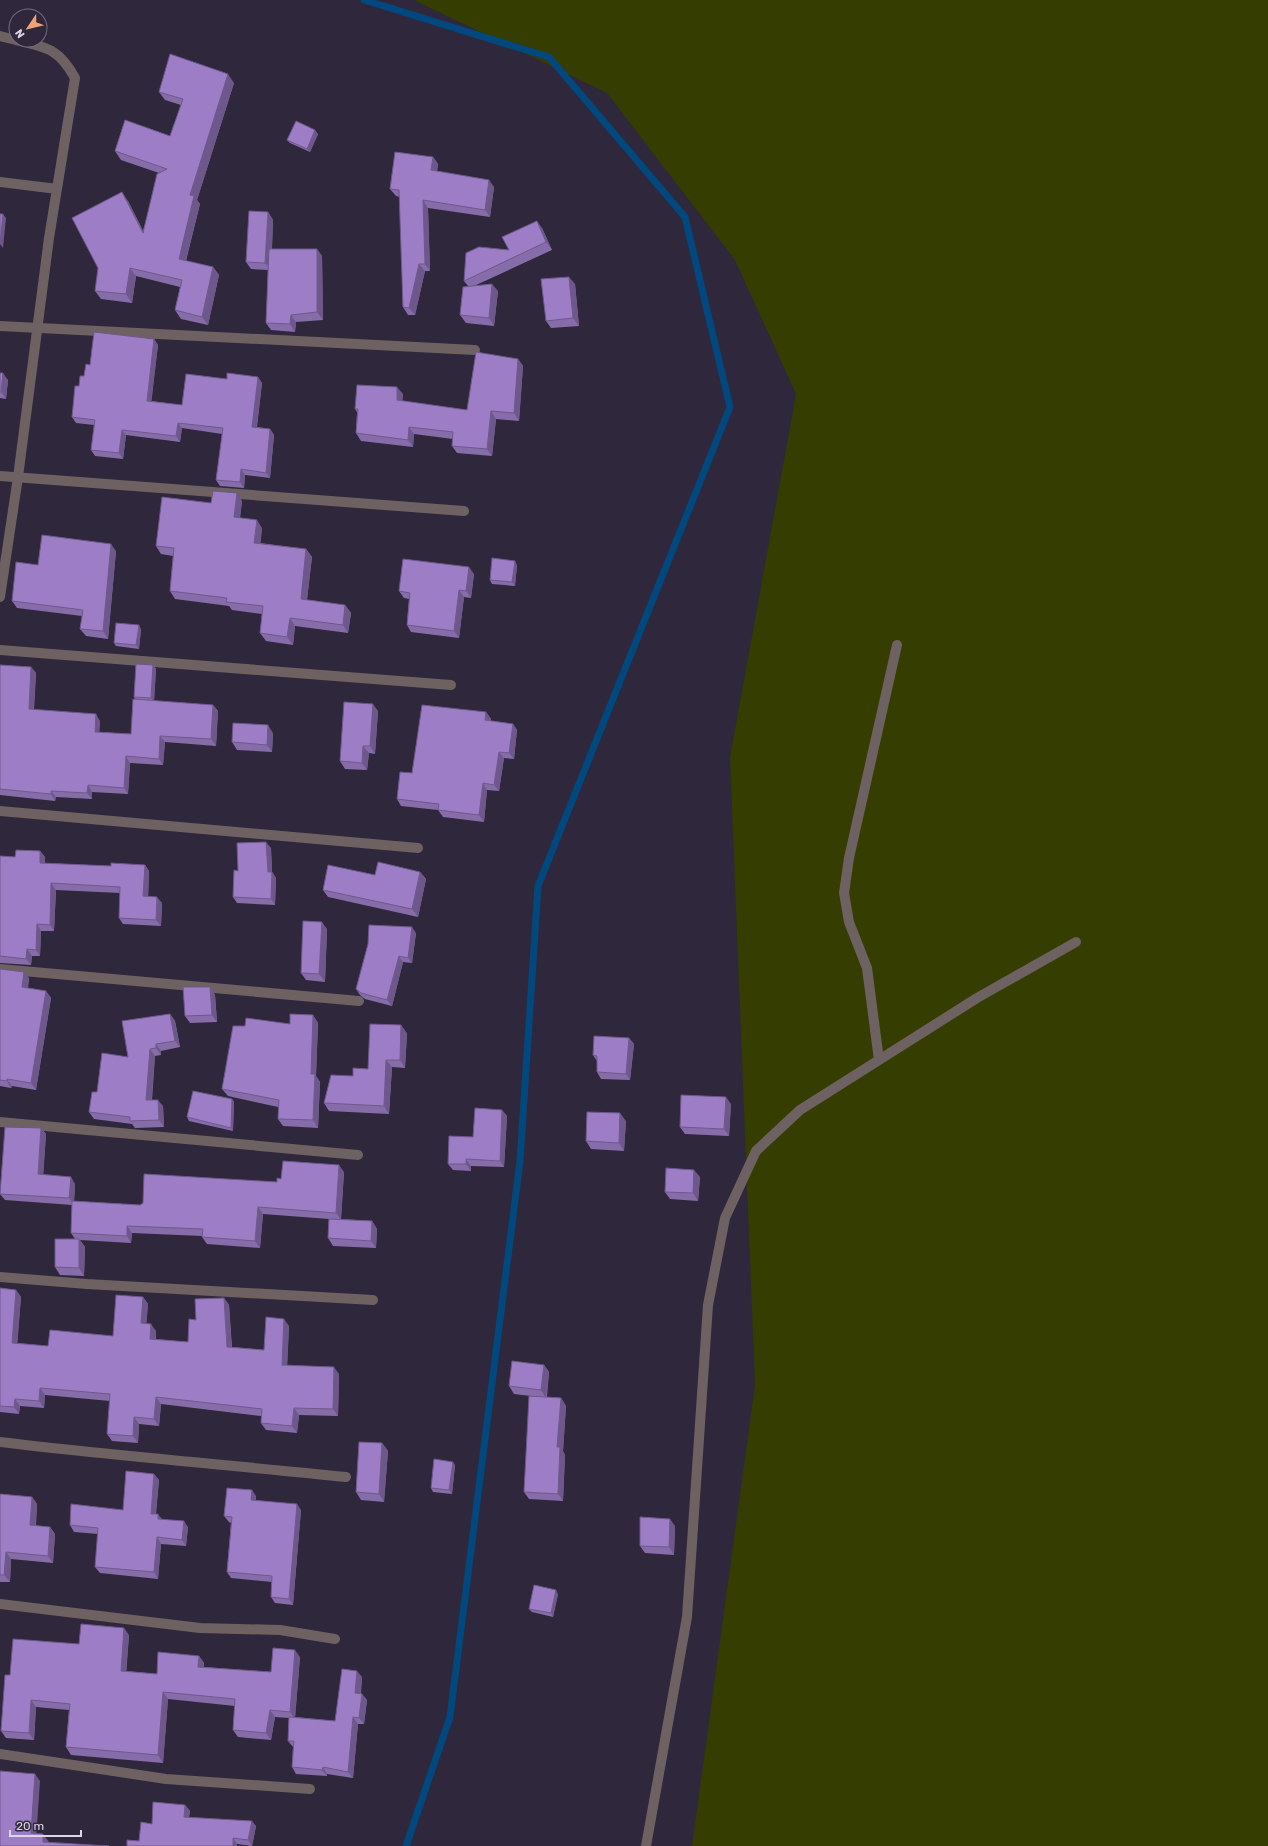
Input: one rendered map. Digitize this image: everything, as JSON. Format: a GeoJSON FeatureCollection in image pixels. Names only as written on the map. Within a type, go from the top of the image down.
{"type":"FeatureCollection","features":[{"type":"Feature","properties":{"kind":"street"},"geometry":{"type":"LineString","coordinates":[[0,597],[18,477],[57,189],[75,78],[66,62],[48,48]]}},
{"type":"Feature","properties":{"kind":"street"},"geometry":{"type":"LineString","coordinates":[[0,182],[57,189]]}},
{"type":"Feature","properties":{"kind":"street"},"geometry":{"type":"LineString","coordinates":[[0,326],[475,350]]}},
{"type":"Feature","properties":{"kind":"street"},"geometry":{"type":"LineString","coordinates":[[0,476],[464,511]]}},
{"type":"Feature","properties":{"kind":"street"},"geometry":{"type":"LineString","coordinates":[[879,1060],[867,968],[849,922],[844,893],[849,858],[897,645]]}},
{"type":"Feature","properties":{"kind":"street"},"geometry":{"type":"LineString","coordinates":[[0,650],[451,685]]}},
{"type":"Feature","properties":{"kind":"street"},"geometry":{"type":"LineString","coordinates":[[0,811],[418,848]]}},
{"type":"Feature","properties":{"kind":"street"},"geometry":{"type":"LineString","coordinates":[[645,1846],[687,1617],[708,1304],[725,1218],[756,1151],[800,1110],[977,998],[1076,942]]}},
{"type":"Feature","properties":{"kind":"street"},"geometry":{"type":"LineString","coordinates":[[0,969],[359,1001]]}},
{"type":"Feature","properties":{"kind":"street"},"geometry":{"type":"LineString","coordinates":[[0,1122],[358,1155]]}},
{"type":"Feature","properties":{"kind":"street"},"geometry":{"type":"LineString","coordinates":[[0,1277],[87,1284],[373,1300]]}},
{"type":"Feature","properties":{"kind":"street"},"geometry":{"type":"LineString","coordinates":[[0,1442],[105,1455],[212,1463],[346,1477]]}},
{"type":"Feature","properties":{"kind":"street"},"geometry":{"type":"LineString","coordinates":[[0,1604],[200,1628],[280,1630],[335,1639]]}},
{"type":"Feature","properties":{"kind":"street"},"geometry":{"type":"LineString","coordinates":[[0,1754],[166,1779],[310,1789]]}},
{"type":"Feature","properties":{"kind":"green space"},"geometry":{"type":"Polygon","coordinates":[[[414,0],[1268,0],[1268,1846],[692,1846],[755,1385],[730,757],[796,394],[735,260],[607,93],[414,0]]]}},
{"type":"Feature","properties":{"kind":"building"},"geometry":{"type":"Polygon","coordinates":[[[170,54],[228,74],[190,195],[194,196],[179,259],[213,267],[202,317],[175,310],[182,280],[130,268],[126,294],[95,291],[98,268],[72,218],[122,192],[143,233],[157,174],[167,169],[115,151],[125,120],[170,136],[183,99],[159,92],[170,54]]]}},
{"type":"Feature","properties":{"kind":"building"},"geometry":{"type":"Polygon","coordinates":[[[296,121],[315,130],[307,149],[287,140],[296,121]]]}},
{"type":"Feature","properties":{"kind":"building"},"geometry":{"type":"Polygon","coordinates":[[[395,152],[433,157],[431,170],[489,180],[485,210],[423,200],[425,264],[419,264],[409,308],[403,307],[399,190],[390,189],[395,152]]]}},
{"type":"Feature","properties":{"kind":"building"},"geometry":{"type":"Polygon","coordinates":[[[249,211],[268,212],[265,263],[246,262],[249,211]]]}},
{"type":"Feature","properties":{"kind":"building"},"geometry":{"type":"Polygon","coordinates":[[[0,214],[3,214],[0,244],[0,214]]]}},
{"type":"Feature","properties":{"kind":"building"},"geometry":{"type":"Polygon","coordinates":[[[537,221],[546,242],[464,281],[466,253],[479,247],[509,250],[502,237],[537,221]]]}},
{"type":"Feature","properties":{"kind":"building"},"geometry":{"type":"Polygon","coordinates":[[[269,249],[317,249],[317,312],[291,315],[290,324],[266,323],[269,249]]]}},
{"type":"Feature","properties":{"kind":"building"},"geometry":{"type":"Polygon","coordinates":[[[569,277],[573,318],[546,321],[541,279],[569,277]]]}},
{"type":"Feature","properties":{"kind":"building"},"geometry":{"type":"Polygon","coordinates":[[[492,284],[489,318],[460,315],[463,287],[492,284]]]}},
{"type":"Feature","properties":{"kind":"building"},"geometry":{"type":"Polygon","coordinates":[[[94,332],[154,339],[147,401],[182,405],[186,374],[227,379],[227,373],[258,377],[252,427],[270,429],[266,473],[241,469],[240,482],[216,480],[223,428],[178,423],[176,436],[122,430],[119,453],[91,450],[95,420],[72,417],[75,386],[79,386],[80,376],[84,376],[86,364],[90,365],[94,332]]]}},
{"type":"Feature","properties":{"kind":"building"},"geometry":{"type":"Polygon","coordinates":[[[476,352],[518,359],[514,413],[491,411],[487,449],[452,446],[453,432],[409,427],[408,440],[356,433],[358,409],[355,409],[357,385],[397,387],[397,400],[467,410],[476,352]]]}},
{"type":"Feature","properties":{"kind":"building"},"geometry":{"type":"Polygon","coordinates":[[[0,373],[3,373],[1,392],[0,392],[0,373]]]}},
{"type":"Feature","properties":{"kind":"building"},"geometry":{"type":"Polygon","coordinates":[[[213,491],[237,493],[234,517],[257,520],[254,543],[306,549],[301,599],[345,605],[343,625],[290,618],[287,637],[260,633],[263,606],[226,602],[227,598],[170,591],[174,548],[156,546],[162,497],[211,503],[213,491]]]}},
{"type":"Feature","properties":{"kind":"building"},"geometry":{"type":"Polygon","coordinates":[[[42,535],[111,544],[103,631],[80,629],[83,610],[12,601],[16,562],[38,565],[42,535]]]}},
{"type":"Feature","properties":{"kind":"building"},"geometry":{"type":"Polygon","coordinates":[[[492,558],[515,561],[512,582],[490,580],[492,558]]]}},
{"type":"Feature","properties":{"kind":"building"},"geometry":{"type":"Polygon","coordinates":[[[403,559],[469,567],[466,591],[459,590],[454,631],[407,625],[410,593],[399,591],[403,559]]]}},
{"type":"Feature","properties":{"kind":"building"},"geometry":{"type":"Polygon","coordinates":[[[116,623],[139,625],[136,645],[114,643],[116,623]]]}},
{"type":"Feature","properties":{"kind":"building"},"geometry":{"type":"Polygon","coordinates":[[[136,664],[153,665],[151,698],[134,697],[136,664]]]}},
{"type":"Feature","properties":{"kind":"building"},"geometry":{"type":"Polygon","coordinates":[[[0,665],[31,667],[29,709],[96,714],[95,732],[131,734],[133,699],[213,705],[211,739],[160,736],[159,759],[126,756],[124,788],[88,785],[87,793],[51,791],[51,794],[0,789],[0,665]]]}},
{"type":"Feature","properties":{"kind":"building"},"geometry":{"type":"Polygon","coordinates":[[[344,702],[373,704],[370,746],[363,746],[362,763],[340,761],[344,702]]]}},
{"type":"Feature","properties":{"kind":"building"},"geometry":{"type":"Polygon","coordinates":[[[422,705],[486,712],[485,720],[513,724],[509,753],[499,752],[494,785],[483,783],[479,815],[438,810],[439,804],[397,799],[400,772],[412,773],[422,705]]]}},
{"type":"Feature","properties":{"kind":"building"},"geometry":{"type":"Polygon","coordinates":[[[233,723],[268,725],[267,745],[232,742],[233,723]]]}},
{"type":"Feature","properties":{"kind":"building"},"geometry":{"type":"Polygon","coordinates":[[[266,842],[268,872],[272,872],[271,899],[233,897],[234,870],[238,871],[237,843],[266,842]]]}},
{"type":"Feature","properties":{"kind":"building"},"geometry":{"type":"Polygon","coordinates":[[[16,850],[40,851],[40,863],[111,866],[111,863],[145,865],[143,896],[157,897],[156,920],[119,918],[120,887],[51,883],[50,925],[37,924],[36,950],[27,949],[26,959],[0,956],[0,856],[15,857],[16,850]]]}},
{"type":"Feature","properties":{"kind":"building"},"geometry":{"type":"Polygon","coordinates":[[[378,862],[420,872],[412,909],[323,890],[328,865],[375,875],[378,862]]]}},
{"type":"Feature","properties":{"kind":"building"},"geometry":{"type":"Polygon","coordinates":[[[303,921],[322,922],[319,974],[301,973],[303,921]]]}},
{"type":"Feature","properties":{"kind":"building"},"geometry":{"type":"Polygon","coordinates":[[[369,925],[412,927],[408,958],[399,956],[387,1000],[361,993],[356,989],[368,944],[369,925]]]}},
{"type":"Feature","properties":{"kind":"building"},"geometry":{"type":"Polygon","coordinates":[[[0,969],[24,972],[22,987],[46,991],[31,1083],[7,1079],[7,1081],[0,1080],[0,969]]]}},
{"type":"Feature","properties":{"kind":"building"},"geometry":{"type":"Polygon","coordinates":[[[183,987],[210,987],[212,1015],[185,1016],[183,987]]]}},
{"type":"Feature","properties":{"kind":"building"},"geometry":{"type":"Polygon","coordinates":[[[170,1014],[175,1041],[156,1044],[156,1048],[150,1049],[146,1100],[158,1100],[159,1120],[130,1121],[130,1117],[89,1112],[92,1092],[97,1092],[102,1053],[128,1057],[122,1021],[170,1014]]]}},
{"type":"Feature","properties":{"kind":"building"},"geometry":{"type":"Polygon","coordinates":[[[290,1014],[313,1015],[311,1074],[315,1074],[313,1120],[278,1119],[279,1100],[222,1089],[233,1026],[245,1026],[246,1018],[290,1024],[290,1014]]]}},
{"type":"Feature","properties":{"kind":"building"},"geometry":{"type":"Polygon","coordinates":[[[370,1024],[401,1025],[400,1060],[386,1060],[384,1106],[324,1103],[331,1075],[353,1076],[353,1068],[368,1069],[370,1024]]]}},
{"type":"Feature","properties":{"kind":"building"},"geometry":{"type":"Polygon","coordinates":[[[594,1036],[629,1038],[626,1074],[597,1072],[597,1056],[593,1055],[594,1036]]]}},
{"type":"Feature","properties":{"kind":"building"},"geometry":{"type":"Polygon","coordinates":[[[193,1091],[232,1099],[231,1128],[187,1117],[193,1091]]]}},
{"type":"Feature","properties":{"kind":"building"},"geometry":{"type":"Polygon","coordinates":[[[681,1095],[726,1097],[724,1129],[680,1127],[681,1095]]]}},
{"type":"Feature","properties":{"kind":"building"},"geometry":{"type":"Polygon","coordinates":[[[475,1108],[502,1110],[500,1161],[466,1159],[466,1164],[448,1164],[449,1136],[473,1137],[475,1108]]]}},
{"type":"Feature","properties":{"kind":"building"},"geometry":{"type":"Polygon","coordinates":[[[587,1112],[620,1113],[619,1143],[586,1141],[587,1112]]]}},
{"type":"Feature","properties":{"kind":"building"},"geometry":{"type":"Polygon","coordinates":[[[5,1127],[41,1128],[38,1174],[71,1177],[69,1198],[0,1194],[5,1127]]]}},
{"type":"Feature","properties":{"kind":"building"},"geometry":{"type":"Polygon","coordinates":[[[283,1161],[339,1165],[336,1213],[258,1207],[255,1241],[202,1237],[203,1229],[127,1226],[127,1236],[71,1233],[72,1201],[140,1205],[143,1203],[144,1174],[277,1182],[277,1178],[281,1179],[283,1161]]]}},
{"type":"Feature","properties":{"kind":"building"},"geometry":{"type":"Polygon","coordinates":[[[666,1168],[694,1170],[693,1193],[665,1192],[666,1168]]]}},
{"type":"Feature","properties":{"kind":"building"},"geometry":{"type":"Polygon","coordinates":[[[329,1219],[372,1221],[371,1241],[328,1238],[329,1219]]]}},
{"type":"Feature","properties":{"kind":"building"},"geometry":{"type":"Polygon","coordinates":[[[55,1239],[79,1239],[79,1268],[55,1267],[55,1239]]]}},
{"type":"Feature","properties":{"kind":"building"},"geometry":{"type":"Polygon","coordinates":[[[0,1288],[16,1290],[12,1343],[48,1346],[50,1330],[113,1336],[116,1295],[143,1297],[141,1323],[151,1324],[150,1339],[188,1342],[189,1319],[196,1320],[195,1299],[224,1298],[227,1347],[264,1350],[266,1317],[284,1319],[282,1365],[334,1367],[333,1409],[294,1408],[292,1426],[261,1423],[262,1409],[156,1397],[154,1419],[134,1417],[133,1436],[107,1434],[110,1394],[40,1388],[39,1401],[15,1399],[14,1407],[0,1406],[0,1288]]]}},
{"type":"Feature","properties":{"kind":"building"},"geometry":{"type":"Polygon","coordinates":[[[512,1361],[544,1365],[541,1390],[509,1386],[512,1361]]]}},
{"type":"Feature","properties":{"kind":"building"},"geometry":{"type":"Polygon","coordinates":[[[529,1396],[561,1398],[557,1447],[560,1447],[558,1494],[524,1492],[529,1396]]]}},
{"type":"Feature","properties":{"kind":"building"},"geometry":{"type":"Polygon","coordinates":[[[359,1442],[382,1443],[379,1494],[356,1492],[359,1442]]]}},
{"type":"Feature","properties":{"kind":"building"},"geometry":{"type":"Polygon","coordinates":[[[434,1459],[453,1462],[449,1490],[431,1488],[434,1459]]]}},
{"type":"Feature","properties":{"kind":"building"},"geometry":{"type":"Polygon","coordinates":[[[126,1471],[154,1474],[151,1514],[158,1514],[158,1519],[184,1521],[182,1540],[157,1537],[154,1572],[95,1567],[98,1528],[70,1525],[71,1504],[123,1510],[126,1471]]]}},
{"type":"Feature","properties":{"kind":"building"},"geometry":{"type":"Polygon","coordinates":[[[227,1488],[252,1490],[251,1500],[297,1504],[289,1599],[271,1597],[272,1576],[227,1572],[232,1517],[224,1516],[227,1488]]]}},
{"type":"Feature","properties":{"kind":"building"},"geometry":{"type":"Polygon","coordinates":[[[0,1494],[32,1497],[30,1525],[50,1527],[48,1556],[6,1552],[4,1575],[0,1575],[0,1494]]]}},
{"type":"Feature","properties":{"kind":"building"},"geometry":{"type":"Polygon","coordinates":[[[640,1517],[670,1519],[669,1547],[640,1546],[640,1517]]]}},
{"type":"Feature","properties":{"kind":"building"},"geometry":{"type":"Polygon","coordinates":[[[534,1585],[556,1590],[551,1613],[529,1609],[534,1585]]]}},
{"type":"Feature","properties":{"kind":"building"},"geometry":{"type":"Polygon","coordinates":[[[81,1624],[124,1628],[121,1671],[157,1674],[158,1652],[199,1656],[198,1667],[271,1672],[273,1648],[295,1650],[290,1712],[270,1710],[266,1733],[233,1730],[235,1699],[163,1692],[158,1755],[66,1747],[70,1704],[31,1700],[29,1733],[1,1731],[5,1675],[10,1675],[13,1639],[79,1644],[81,1624]]]}},
{"type":"Feature","properties":{"kind":"building"},"geometry":{"type":"Polygon","coordinates":[[[342,1669],[357,1671],[355,1693],[362,1694],[359,1718],[353,1717],[348,1772],[323,1767],[322,1770],[292,1767],[294,1741],[288,1741],[289,1717],[335,1721],[342,1669]]]}},
{"type":"Feature","properties":{"kind":"building"},"geometry":{"type":"Polygon","coordinates":[[[0,1771],[35,1774],[31,1833],[43,1834],[43,1842],[109,1846],[0,1846],[0,1771]]]}},
{"type":"Feature","properties":{"kind":"building"},"geometry":{"type":"Polygon","coordinates":[[[153,1802],[185,1805],[184,1817],[252,1821],[248,1840],[233,1838],[233,1846],[127,1846],[127,1840],[139,1841],[141,1822],[152,1824],[153,1802]]]}},
{"type":"Feature","properties":{"kind":"waterway"},"geometry":{"type":"LineString","coordinates":[[364,0],[549,57],[685,217],[730,407],[538,886],[520,1161],[450,1717],[406,1846]]}}]}
